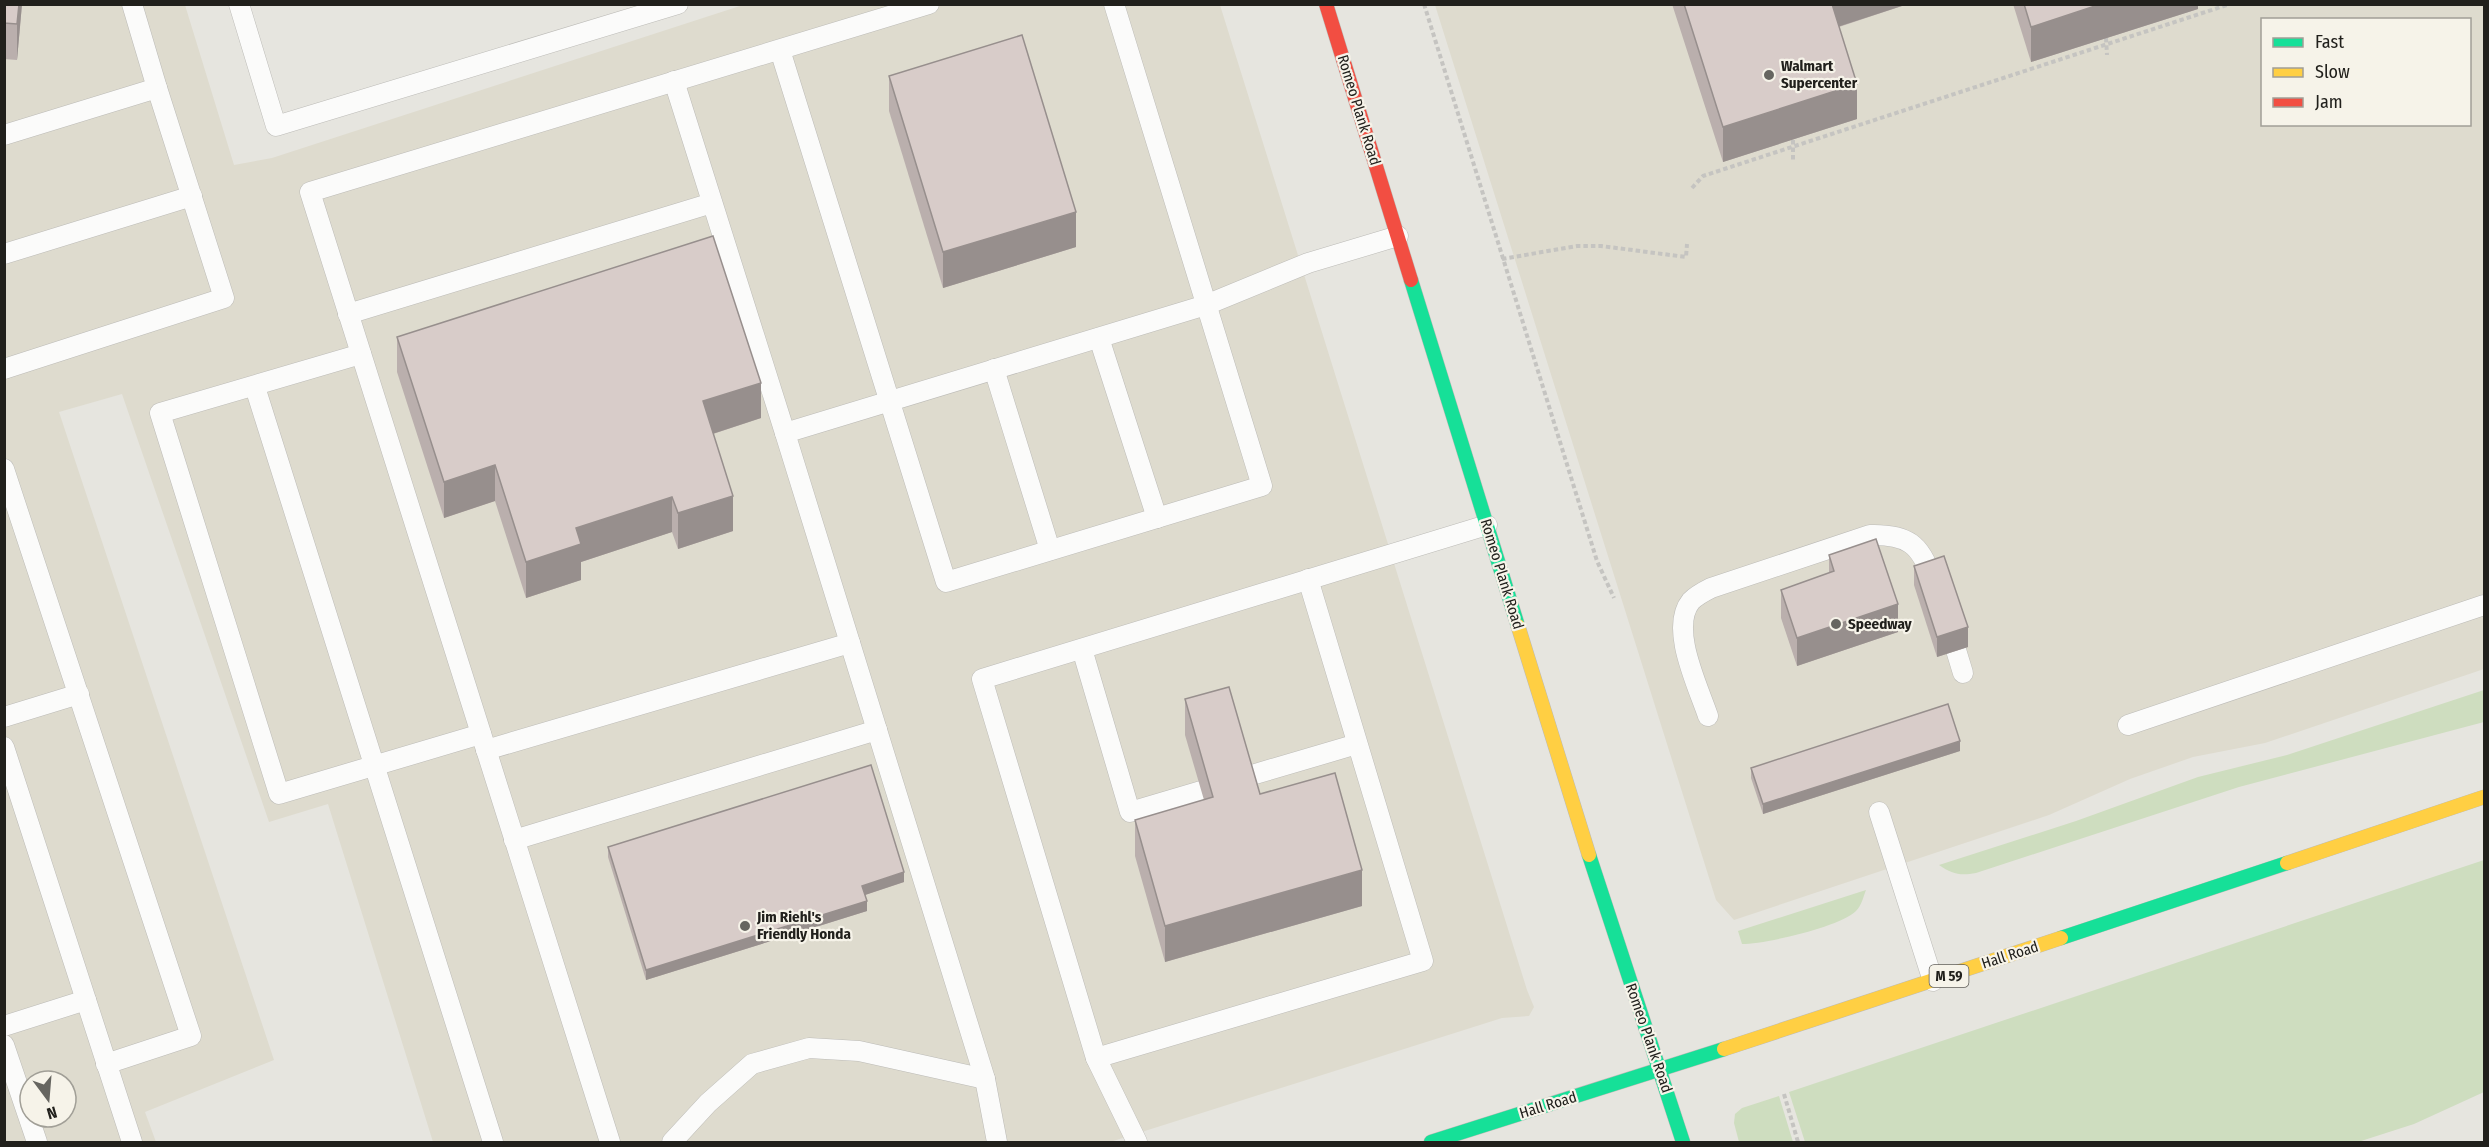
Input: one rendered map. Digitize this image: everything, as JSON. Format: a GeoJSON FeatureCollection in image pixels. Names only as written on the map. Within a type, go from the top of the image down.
{"type":"FeatureCollection","features":[{"type":"Feature","properties":{"kind":"main road","name":"Romeo Plank Road"},"geometry":{"type":"LineString","coordinates":[[1326,4],[1617,946],[1661,1070],[1683,1143]]}},
{"type":"Feature","properties":{"kind":"main road","name":"Hall Road"},"geometry":{"type":"LineString","coordinates":[[1431,1143],[1933,981],[2484,797]]}},
{"type":"Feature","properties":{"kind":"lane"},"geometry":{"type":"LineString","coordinates":[[4,369],[224,298],[132,4]]}},
{"type":"Feature","properties":{"kind":"lane"},"geometry":{"type":"LineString","coordinates":[[239,4],[276,126],[678,4]]}},
{"type":"Feature","properties":{"kind":"lane"},"geometry":{"type":"LineString","coordinates":[[610,1143],[310,192],[929,4]]}},
{"type":"Feature","properties":{"kind":"lane"},"geometry":{"type":"LineString","coordinates":[[780,50],[946,582],[1262,486],[1114,4]]}},
{"type":"Feature","properties":{"kind":"lane"},"geometry":{"type":"LineString","coordinates":[[674,81],[985,1079],[997,1143]]}},
{"type":"Feature","properties":{"kind":"lane"},"geometry":{"type":"LineString","coordinates":[[4,135],[157,88]]}},
{"type":"Feature","properties":{"kind":"lane"},"geometry":{"type":"LineString","coordinates":[[4,254],[192,196]]}},
{"type":"Feature","properties":{"kind":"lane"},"geometry":{"type":"LineString","coordinates":[[348,314],[712,203]]}},
{"type":"Feature","properties":{"kind":"lane"},"geometry":{"type":"LineString","coordinates":[[785,433],[1206,305],[1308,263],[1398,236]]}},
{"type":"Feature","properties":{"kind":"lane"},"geometry":{"type":"LineString","coordinates":[[1099,338],[1156,518]]}},
{"type":"Feature","properties":{"kind":"lane"},"geometry":{"type":"LineString","coordinates":[[361,354],[255,387],[160,413],[279,794],[374,767],[483,742],[850,643]]}},
{"type":"Feature","properties":{"kind":"lane"},"geometry":{"type":"LineString","coordinates":[[994,369],[1050,550]]}},
{"type":"Feature","properties":{"kind":"lane"},"geometry":{"type":"LineString","coordinates":[[255,387],[493,1143]]}},
{"type":"Feature","properties":{"kind":"lane"},"geometry":{"type":"LineString","coordinates":[[4,469],[191,1036],[106,1064]]}},
{"type":"Feature","properties":{"kind":"lane"},"geometry":{"type":"LineString","coordinates":[[1137,1143],[1096,1058],[982,679],[1487,525]]}},
{"type":"Feature","properties":{"kind":"lane"},"geometry":{"type":"LineString","coordinates":[[1708,716],[1682,639],[1683,619],[1691,601],[1711,588],[1870,535],[1891,534],[1917,547],[1925,557],[1932,579]]}},
{"type":"Feature","properties":{"kind":"lane"},"geometry":{"type":"LineString","coordinates":[[1096,1058],[1423,961],[1308,579]]}},
{"type":"Feature","properties":{"kind":"lane"},"geometry":{"type":"LineString","coordinates":[[2128,725],[2484,605]]}},
{"type":"Feature","properties":{"kind":"lane"},"geometry":{"type":"LineString","coordinates":[[1082,649],[1130,812],[1201,790]]}},
{"type":"Feature","properties":{"kind":"lane"},"geometry":{"type":"LineString","coordinates":[[1956,651],[1963,673]]}},
{"type":"Feature","properties":{"kind":"lane"},"geometry":{"type":"LineString","coordinates":[[4,717],[78,694]]}},
{"type":"Feature","properties":{"kind":"lane"},"geometry":{"type":"LineString","coordinates":[[514,840],[877,730]]}},
{"type":"Feature","properties":{"kind":"lane"},"geometry":{"type":"LineString","coordinates":[[1245,777],[1357,744]]}},
{"type":"Feature","properties":{"kind":"lane"},"geometry":{"type":"LineString","coordinates":[[4,747],[132,1143]]}},
{"type":"Feature","properties":{"kind":"lane"},"geometry":{"type":"LineString","coordinates":[[1879,812],[1933,981]]}},
{"type":"Feature","properties":{"kind":"lane"},"geometry":{"type":"LineString","coordinates":[[4,1026],[86,1000]]}},
{"type":"Feature","properties":{"kind":"lane"},"geometry":{"type":"LineString","coordinates":[[4,1045],[10,1080],[37,1143]]}},
{"type":"Feature","properties":{"kind":"lane"},"geometry":{"type":"LineString","coordinates":[[672,1143],[708,1103],[752,1064],[809,1047],[859,1051],[985,1079]]}},
{"type":"Feature","properties":{"kind":"path"},"geometry":{"type":"LineString","coordinates":[[1424,4],[1597,561],[1614,598]]}},
{"type":"Feature","properties":{"kind":"path"},"geometry":{"type":"LineString","coordinates":[[1692,188],[1703,176],[2230,4]]}},
{"type":"Feature","properties":{"kind":"path"},"geometry":{"type":"LineString","coordinates":[[2106,38],[2107,56]]}},
{"type":"Feature","properties":{"kind":"path"},"geometry":{"type":"LineString","coordinates":[[1793,140],[1795,146],[1793,161]]}},
{"type":"Feature","properties":{"kind":"path"},"geometry":{"type":"LineString","coordinates":[[1502,259],[1577,246],[1601,246],[1686,257],[1687,244]]}},
{"type":"Feature","properties":{"kind":"path"},"geometry":{"type":"LineString","coordinates":[[1784,1094],[1798,1143]]}},
{"type":"Feature","properties":{"kind":"shaded area"},"geometry":{"type":"Polygon","coordinates":[[[5,5],[185,5],[234,165],[272,158],[743,5],[1220,5],[1534,1007],[1529,1016],[1502,1018],[1110,1142],[433,1142],[328,804],[269,822],[122,394],[59,412],[274,1060],[145,1112],[156,1142],[5,1142],[5,5]]]}},
{"type":"Feature","properties":{"kind":"shaded area"},"geometry":{"type":"Polygon","coordinates":[[[1435,5],[2484,5],[2484,669],[2265,743],[2193,757],[2130,779],[2049,815],[1734,920],[1716,900],[1435,5]]]}},
{"type":"Feature","properties":{"kind":"green space"},"geometry":{"type":"Polygon","coordinates":[[[2484,690],[2484,722],[2239,787],[1976,873],[1956,874],[1939,865],[2076,821],[2198,777],[2287,755],[2484,690]]]}},
{"type":"Feature","properties":{"kind":"green space"},"geometry":{"type":"Polygon","coordinates":[[[2484,860],[2484,1092],[2414,1124],[2358,1142],[1805,1142],[1789,1092],[2484,860]]]}},
{"type":"Feature","properties":{"kind":"green space"},"geometry":{"type":"Polygon","coordinates":[[[1866,890],[1856,911],[1835,923],[1784,938],[1742,944],[1738,931],[1866,890]]]}},
{"type":"Feature","properties":{"kind":"green space"},"geometry":{"type":"Polygon","coordinates":[[[1779,1096],[1793,1142],[1739,1142],[1734,1123],[1735,1114],[1742,1108],[1779,1096]]]}},
{"type":"Feature","properties":{"kind":"building"},"geometry":{"type":"Polygon","coordinates":[[[4,4],[19,4],[17,24],[4,23],[4,4]]]}},
{"type":"Feature","properties":{"kind":"building","name":"Walmart Supercenter"},"geometry":{"type":"Polygon","coordinates":[[[1684,4],[1832,4],[1857,84],[1723,127],[1684,4]]]}},
{"type":"Feature","properties":{"kind":"building"},"geometry":{"type":"Polygon","coordinates":[[[2024,4],[2101,4],[2031,27],[2024,4]]]}},
{"type":"Feature","properties":{"kind":"building"},"geometry":{"type":"Polygon","coordinates":[[[1022,35],[1076,212],[943,252],[889,76],[1022,35]]]}},
{"type":"Feature","properties":{"kind":"building"},"geometry":{"type":"Polygon","coordinates":[[[713,236],[761,383],[703,401],[733,496],[678,513],[672,497],[576,528],[581,544],[526,562],[495,465],[444,482],[397,337],[713,236]]]}},
{"type":"Feature","properties":{"kind":"building"},"geometry":{"type":"Polygon","coordinates":[[[1876,539],[1898,604],[1797,638],[1781,590],[1834,571],[1829,555],[1876,539]]]}},
{"type":"Feature","properties":{"kind":"building"},"geometry":{"type":"Polygon","coordinates":[[[1944,556],[1968,627],[1937,637],[1914,566],[1944,556]]]}},
{"type":"Feature","properties":{"kind":"building"},"geometry":{"type":"Polygon","coordinates":[[[1229,687],[1260,794],[1335,773],[1362,870],[1165,926],[1135,820],[1213,797],[1185,699],[1229,687]]]}},
{"type":"Feature","properties":{"kind":"building"},"geometry":{"type":"Polygon","coordinates":[[[1948,704],[1960,741],[1763,804],[1751,768],[1948,704]]]}},
{"type":"Feature","properties":{"kind":"building"},"geometry":{"type":"Polygon","coordinates":[[[871,765],[904,872],[862,886],[867,901],[646,970],[608,847],[871,765]]]}},
{"type":"Feature","properties":{"kind":"traffic: fast"},"geometry":{"type":"LineString","coordinates":[[1411,280],[1518,626]]}},
{"type":"Feature","properties":{"kind":"traffic: fast"},"geometry":{"type":"LineString","coordinates":[[1589,855],[1683,1142]]}},
{"type":"Feature","properties":{"kind":"traffic: fast"},"geometry":{"type":"LineString","coordinates":[[2061,938],[2287,863]]}},
{"type":"Feature","properties":{"kind":"traffic: fast"},"geometry":{"type":"LineString","coordinates":[[1431,1142],[1724,1049]]}},
{"type":"Feature","properties":{"kind":"traffic: slow"},"geometry":{"type":"LineString","coordinates":[[1518,626],[1589,855]]}},
{"type":"Feature","properties":{"kind":"traffic: slow"},"geometry":{"type":"LineString","coordinates":[[2287,863],[2484,797]]}},
{"type":"Feature","properties":{"kind":"traffic: slow"},"geometry":{"type":"LineString","coordinates":[[1724,1049],[2061,938]]}},
{"type":"Feature","properties":{"kind":"traffic: jam"},"geometry":{"type":"LineString","coordinates":[[1326,4],[1411,280]]}},
{"type":"Feature","properties":{"kind":"place","name":"Walmart Supercenter"},"geometry":{"type":"Point","coordinates":[1769,75]}},
{"type":"Feature","properties":{"kind":"place","name":"Speedway"},"geometry":{"type":"Point","coordinates":[1836,624]}},
{"type":"Feature","properties":{"kind":"place","name":"Jim Riehl's Friendly Honda"},"geometry":{"type":"Point","coordinates":[745,926]}}]}
